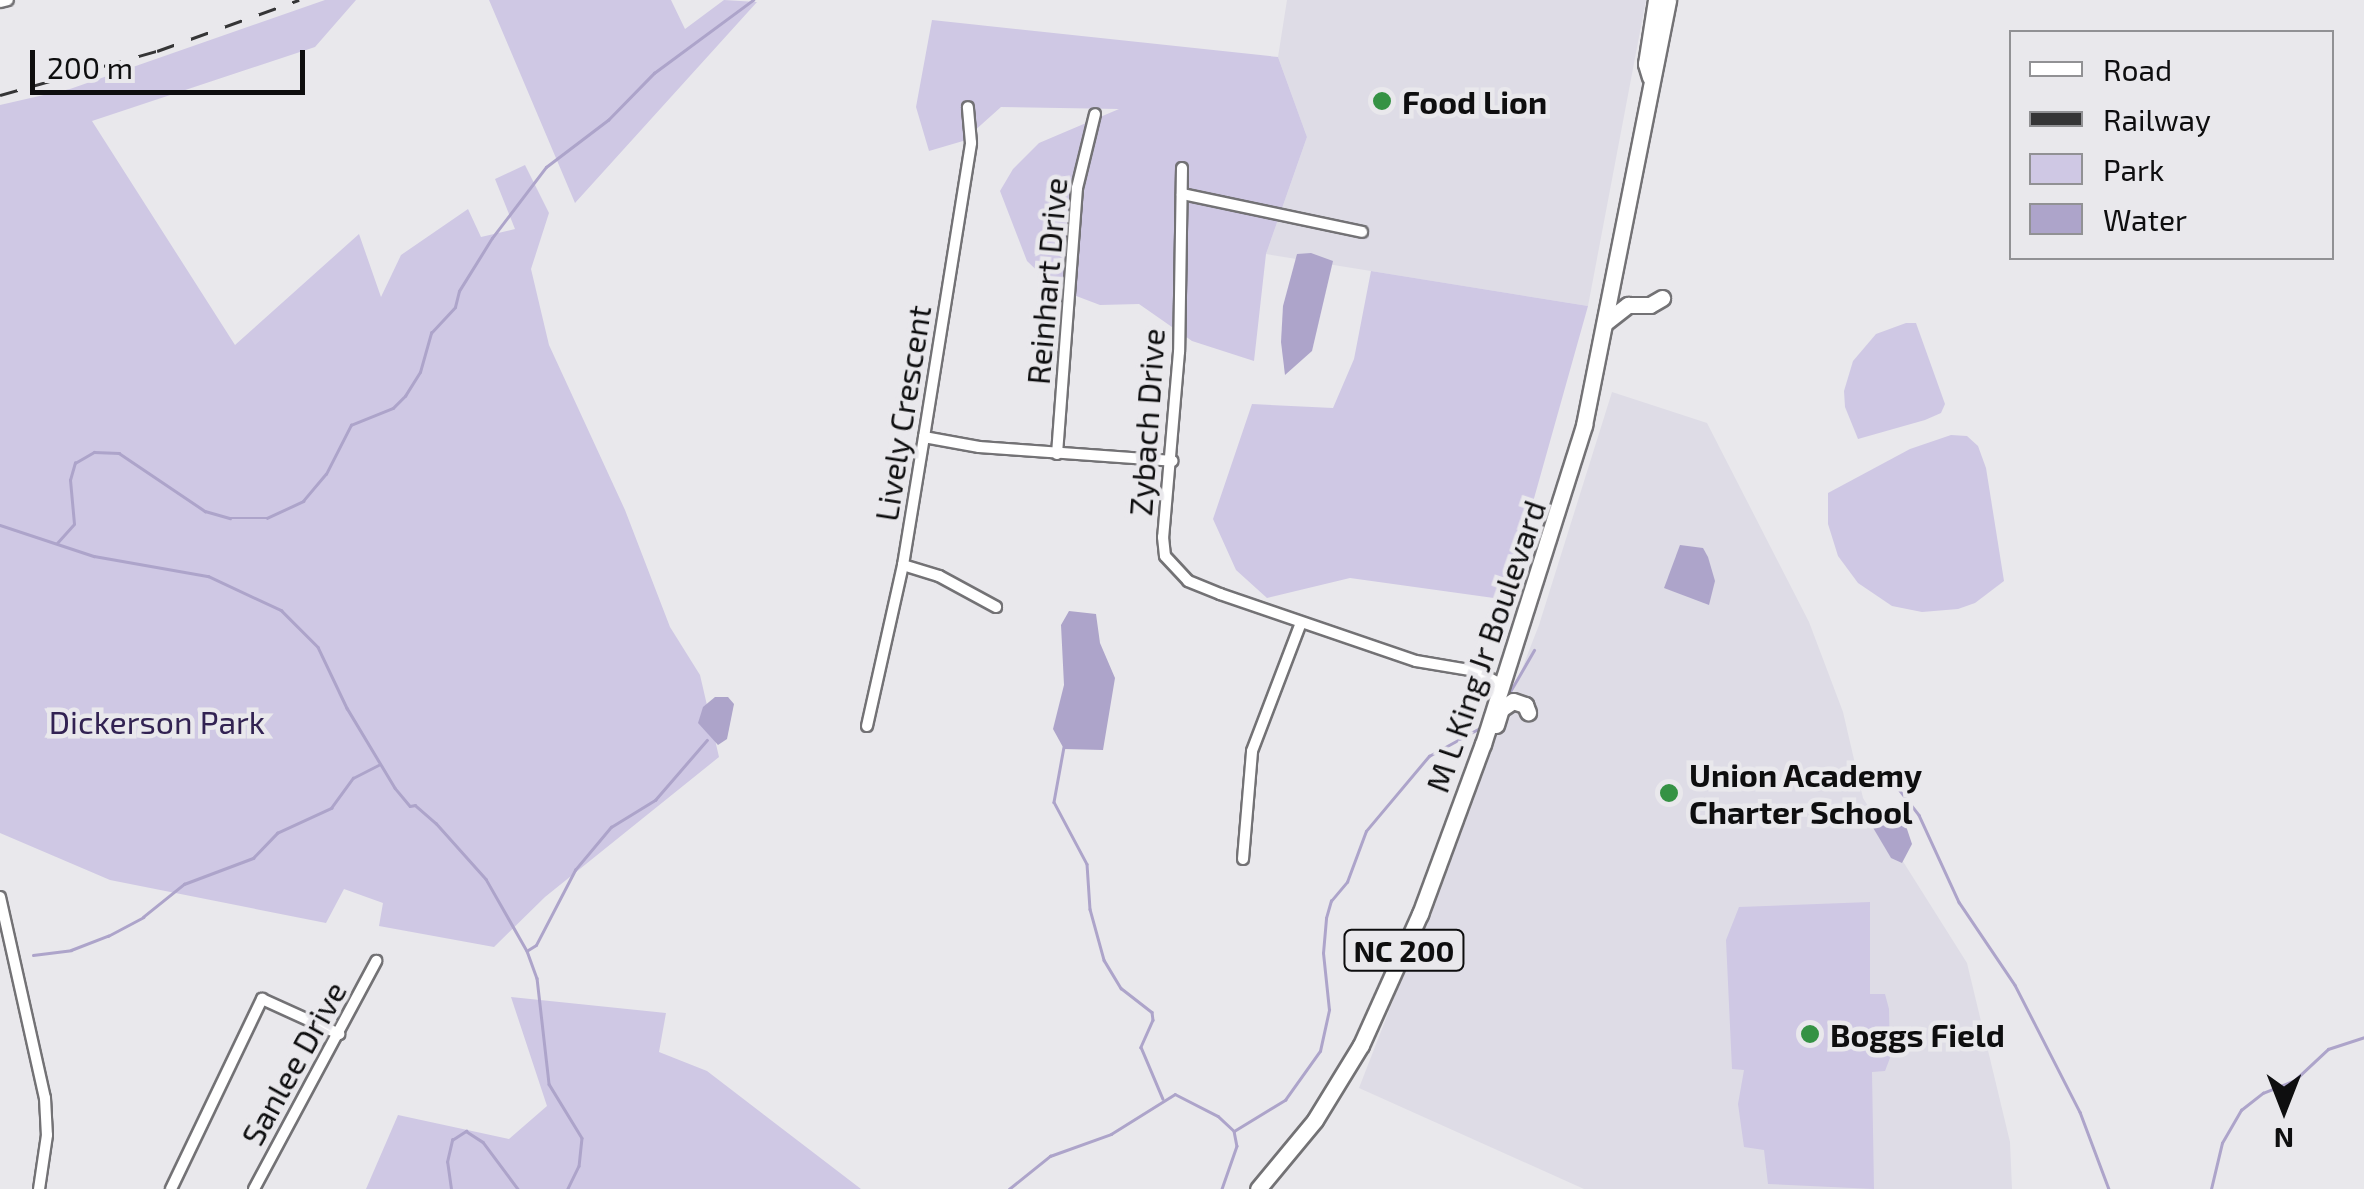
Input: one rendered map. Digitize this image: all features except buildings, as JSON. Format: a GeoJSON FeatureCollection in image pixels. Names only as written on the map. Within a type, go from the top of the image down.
{"type":"FeatureCollection","features":[{"type":"Feature","properties":{"kind":"main road","name":"M L King Jr Boulevard"},"geometry":{"type":"LineString","coordinates":[[1650,77],[1646,64],[1656,0]]}},
{"type":"Feature","properties":{"kind":"main road","name":"M L King Jr Boulevard"},"geometry":{"type":"LineString","coordinates":[[1258,1189],[1299,1142],[1361,1045],[1420,914],[1483,744],[1561,507],[1606,322],[1650,77],[1657,66],[1668,0]]}},
{"type":"Feature","properties":{"kind":"main road"},"geometry":{"type":"LineString","coordinates":[[1606,322],[1628,305],[1650,306],[1662,298]]}},
{"type":"Feature","properties":{"kind":"main road"},"geometry":{"type":"LineString","coordinates":[[1420,914],[1438,881],[1501,709],[1513,701],[1525,705],[1528,712]]}},
{"type":"Feature","properties":{"kind":"street"},"geometry":{"type":"LineString","coordinates":[[0,2],[8,0]]}},
{"type":"Feature","properties":{"kind":"street","name":"Lively Crescent"},"geometry":{"type":"LineString","coordinates":[[867,726],[902,565],[924,437],[971,142],[968,107]]}},
{"type":"Feature","properties":{"kind":"street","name":"Reinhart Drive"},"geometry":{"type":"LineString","coordinates":[[1057,454],[1076,188],[1095,114]]}},
{"type":"Feature","properties":{"kind":"street","name":"Zybach Drive"},"geometry":{"type":"LineString","coordinates":[[1182,168],[1172,460],[1162,537],[1165,556],[1188,581],[1416,662],[1476,671],[1500,684]]}},
{"type":"Feature","properties":{"kind":"street"},"geometry":{"type":"LineString","coordinates":[[1182,194],[1362,232]]}},
{"type":"Feature","properties":{"kind":"street"},"geometry":{"type":"LineString","coordinates":[[924,437],[1057,454],[1172,460]]}},
{"type":"Feature","properties":{"kind":"street"},"geometry":{"type":"LineString","coordinates":[[902,565],[938,576],[996,607]]}},
{"type":"Feature","properties":{"kind":"street"},"geometry":{"type":"LineString","coordinates":[[1243,859],[1252,751],[1301,623]]}},
{"type":"Feature","properties":{"kind":"street"},"geometry":{"type":"LineString","coordinates":[[0,897],[45,1098],[46,1144],[38,1189]]}},
{"type":"Feature","properties":{"kind":"street","name":"Sanlee Drive"},"geometry":{"type":"LineString","coordinates":[[254,1189],[376,961]]}},
{"type":"Feature","properties":{"kind":"street"},"geometry":{"type":"LineString","coordinates":[[171,1189],[262,999],[339,1034]]}},
{"type":"Feature","properties":{"kind":"shaded area"},"geometry":{"type":"Polygon","coordinates":[[[1287,0],[1646,0],[1588,306],[1266,254],[1307,137],[1278,57],[1287,0]]]}},
{"type":"Feature","properties":{"kind":"shaded area","name":"Union Academy Charter School"},"geometry":{"type":"Polygon","coordinates":[[[1612,392],[1707,423],[1809,622],[1843,712],[1863,798],[1967,963],[2010,1142],[2012,1189],[1584,1189],[1359,1088],[1539,625],[1612,392]]]}},
{"type":"Feature","properties":{"kind":"green space","name":"Dickerson Park"},"geometry":{"type":"Polygon","coordinates":[[[325,0],[356,0],[315,47],[92,121],[235,345],[359,234],[381,297],[401,255],[468,209],[481,237],[515,229],[495,179],[525,165],[549,213],[531,269],[549,345],[625,510],[670,627],[700,675],[719,757],[545,897],[494,947],[379,926],[383,903],[344,889],[326,923],[110,880],[0,833],[0,105],[70,89],[325,0]]]}},
{"type":"Feature","properties":{"kind":"green space"},"geometry":{"type":"Polygon","coordinates":[[[489,0],[671,0],[685,29],[724,0],[757,2],[575,203],[489,0]]]}},
{"type":"Feature","properties":{"kind":"green space"},"geometry":{"type":"Polygon","coordinates":[[[932,20],[1278,57],[1307,137],[1266,254],[1254,361],[1192,341],[1139,304],[1100,305],[1055,288],[1027,261],[1000,191],[1013,169],[1039,143],[1119,109],[1001,107],[963,141],[929,151],[916,107],[932,20]]]}},
{"type":"Feature","properties":{"kind":"green space"},"geometry":{"type":"Polygon","coordinates":[[[1371,271],[1588,306],[1533,502],[1501,599],[1350,578],[1267,598],[1236,570],[1213,519],[1252,404],[1333,408],[1354,359],[1371,271]]]}},
{"type":"Feature","properties":{"kind":"green space"},"geometry":{"type":"Polygon","coordinates":[[[1916,323],[1945,404],[1941,413],[1925,420],[1858,439],[1845,407],[1844,391],[1853,361],[1876,334],[1916,323]]]}},
{"type":"Feature","properties":{"kind":"green space"},"geometry":{"type":"Polygon","coordinates":[[[1951,435],[1967,436],[1978,446],[1986,468],[2004,581],[1975,603],[1958,609],[1922,612],[1892,606],[1858,583],[1838,556],[1828,524],[1828,493],[1910,449],[1951,435]]]}},
{"type":"Feature","properties":{"kind":"green space","name":"Boggs Field"},"geometry":{"type":"Polygon","coordinates":[[[1870,902],[1870,994],[1885,994],[1890,1058],[1885,1071],[1872,1072],[1874,1189],[1768,1184],[1764,1150],[1744,1147],[1738,1104],[1744,1070],[1732,1069],[1726,940],[1739,907],[1870,902]]]}},
{"type":"Feature","properties":{"kind":"green space"},"geometry":{"type":"Polygon","coordinates":[[[511,997],[666,1013],[659,1052],[707,1071],[861,1189],[366,1189],[398,1115],[509,1139],[547,1106],[511,997]]]}},
{"type":"Feature","properties":{"kind":"water"},"geometry":{"type":"Polygon","coordinates":[[[1311,253],[1333,261],[1312,351],[1285,375],[1281,342],[1283,306],[1297,254],[1311,253]]]}},
{"type":"Feature","properties":{"kind":"water"},"geometry":{"type":"Polygon","coordinates":[[[1680,545],[1703,548],[1708,557],[1715,581],[1709,605],[1664,588],[1680,545]]]}},
{"type":"Feature","properties":{"kind":"water"},"geometry":{"type":"Polygon","coordinates":[[[1069,611],[1096,614],[1100,643],[1115,678],[1103,750],[1064,749],[1053,729],[1064,685],[1061,625],[1069,611]]]}},
{"type":"Feature","properties":{"kind":"water"},"geometry":{"type":"Polygon","coordinates":[[[715,697],[728,697],[734,704],[727,739],[718,745],[698,723],[703,707],[715,697]]]}},
{"type":"Feature","properties":{"kind":"water"},"geometry":{"type":"Polygon","coordinates":[[[1899,805],[1912,844],[1902,863],[1891,858],[1872,826],[1899,805]]]}},
{"type":"Feature","properties":{"kind":"waterway"},"geometry":{"type":"LineString","coordinates":[[57,543],[74,524],[70,480],[75,463],[94,452],[119,453],[205,511],[230,518],[267,518],[303,501],[326,474],[351,425],[393,408],[405,396],[420,372],[431,333],[455,307],[459,291],[492,238],[546,167],[608,120],[654,73],[753,0]]}},
{"type":"Feature","properties":{"kind":"waterway"},"geometry":{"type":"LineString","coordinates":[[0,525],[94,556],[208,576],[281,610],[318,647],[347,708],[395,788],[410,806],[415,805],[436,823],[486,879],[527,951],[537,978],[549,1084],[582,1138],[579,1166],[568,1189]]}},
{"type":"Feature","properties":{"kind":"waterway"},"geometry":{"type":"LineString","coordinates":[[1507,697],[1534,650]]}},
{"type":"Feature","properties":{"kind":"waterway"},"geometry":{"type":"LineString","coordinates":[[1234,1131],[1285,1100],[1320,1051],[1329,1010],[1323,953],[1326,918],[1331,901],[1347,882],[1366,831],[1429,756],[1480,728]]}},
{"type":"Feature","properties":{"kind":"waterway"},"geometry":{"type":"LineString","coordinates":[[528,950],[536,945],[575,870],[611,827],[655,800],[707,740]]}},
{"type":"Feature","properties":{"kind":"waterway"},"geometry":{"type":"LineString","coordinates":[[1064,747],[1054,802],[1087,864],[1090,909],[1104,960],[1121,988],[1152,1012],[1153,1020],[1141,1047],[1163,1099]]}},
{"type":"Feature","properties":{"kind":"waterway"},"geometry":{"type":"LineString","coordinates":[[33,955],[71,950],[108,936],[143,917],[184,884],[253,858],[277,833],[331,808],[353,778],[378,765]]}},
{"type":"Feature","properties":{"kind":"waterway"},"geometry":{"type":"LineString","coordinates":[[1898,788],[1919,815],[1959,902],[2015,985],[2080,1112],[2109,1189]]}},
{"type":"Feature","properties":{"kind":"waterway"},"geometry":{"type":"LineString","coordinates":[[2211,1189],[2222,1143],[2241,1110],[2263,1093],[2295,1080],[2328,1049],[2364,1037]]}},
{"type":"Feature","properties":{"kind":"waterway"},"geometry":{"type":"LineString","coordinates":[[1009,1189],[1050,1156],[1111,1134],[1175,1094],[1218,1116],[1234,1131],[1237,1146],[1222,1189]]}},
{"type":"Feature","properties":{"kind":"waterway"},"geometry":{"type":"LineString","coordinates":[[451,1189],[447,1162],[452,1140],[466,1131],[483,1142],[518,1189]]}},
{"type":"Feature","properties":{"kind":"railway"},"geometry":{"type":"LineString","coordinates":[[0,95],[157,51],[299,0]]}},
{"type":"Feature","properties":{"kind":"place","name":"Food Lion"},"geometry":{"type":"Point","coordinates":[1382,101]}},
{"type":"Feature","properties":{"kind":"place","name":"Union Academy Charter School"},"geometry":{"type":"Point","coordinates":[1669,793]}},
{"type":"Feature","properties":{"kind":"place","name":"Boggs Field"},"geometry":{"type":"Point","coordinates":[1810,1034]}}]}
